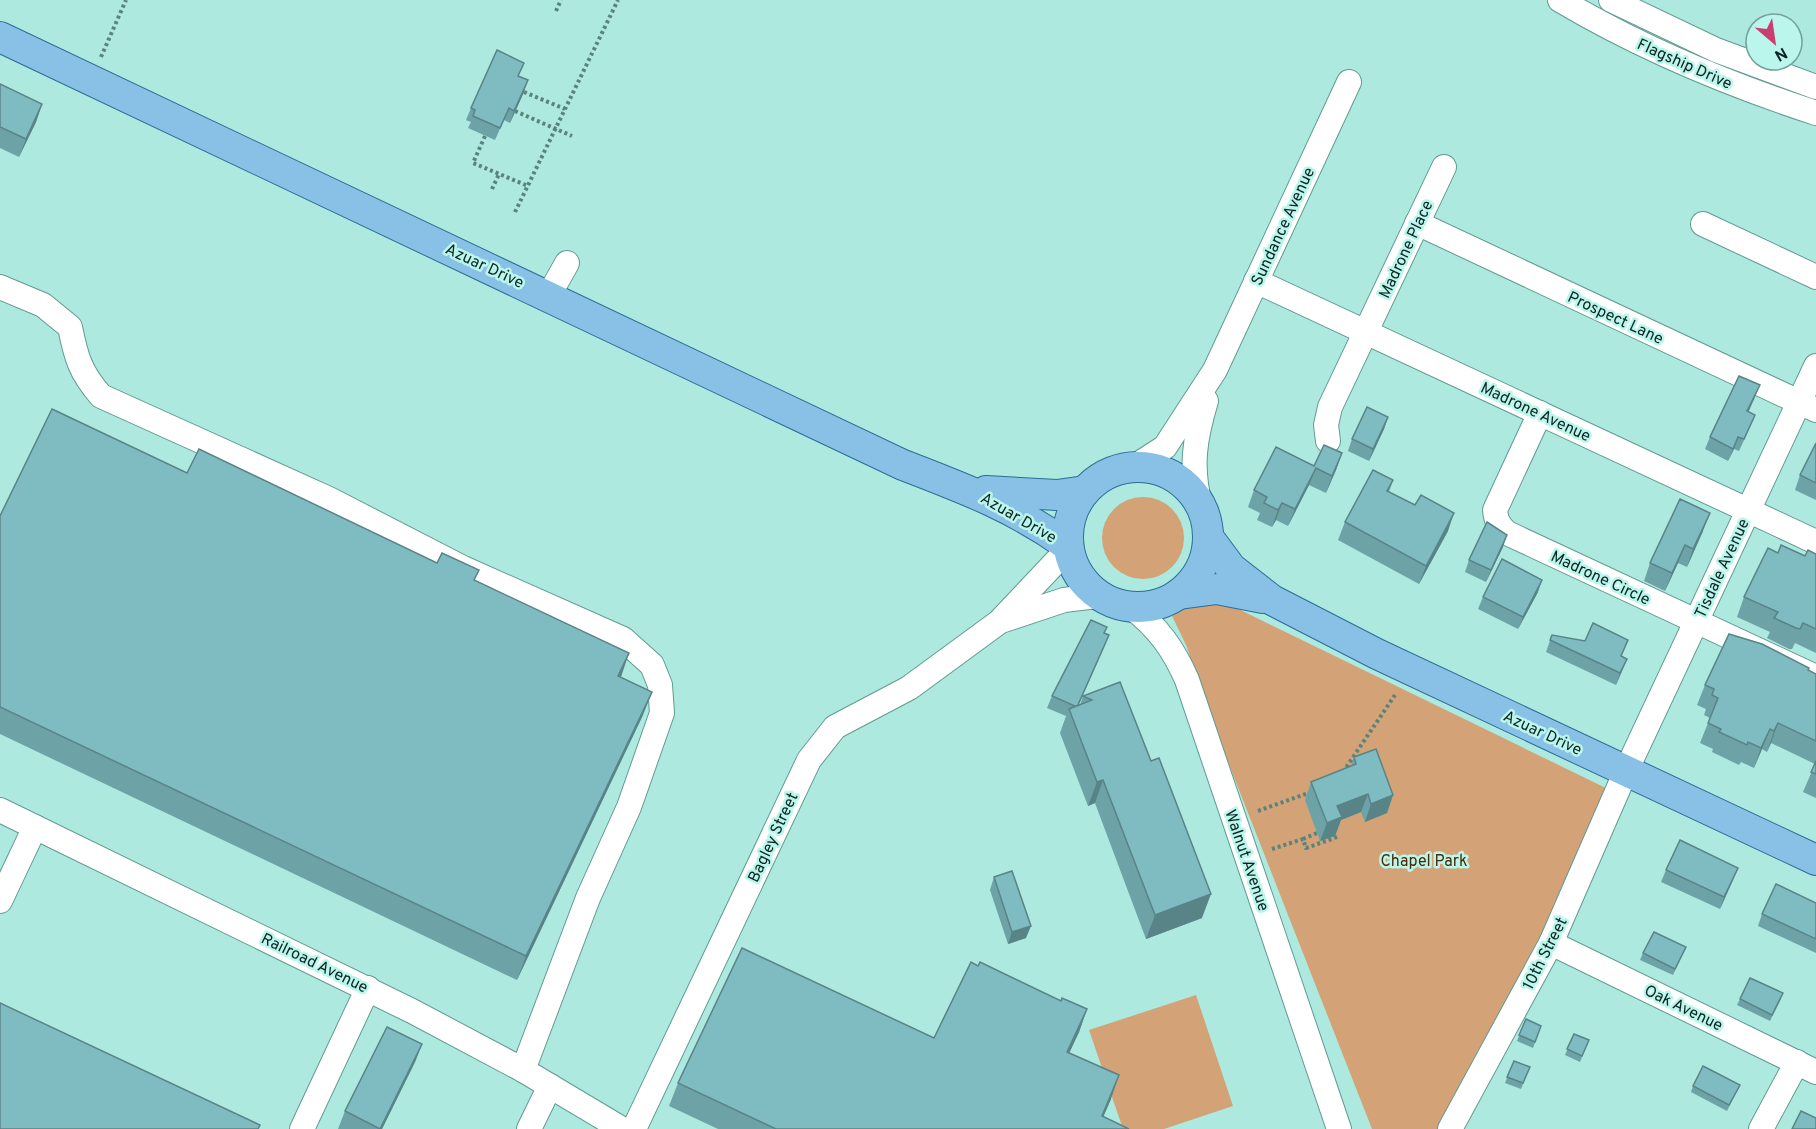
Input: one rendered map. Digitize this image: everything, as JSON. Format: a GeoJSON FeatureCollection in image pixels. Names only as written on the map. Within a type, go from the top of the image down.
{"type":"FeatureCollection","features":[{"type":"Feature","properties":{"kind":"main road","name":"Azuar Drive"},"geometry":{"type":"LineString","coordinates":[[0,37],[549,295],[903,465],[971,490],[1029,519],[1068,547]]}},
{"type":"Feature","properties":{"kind":"main road"},"geometry":{"type":"LineString","coordinates":[[1134,467],[1167,473],[1183,483],[1200,504],[1208,537],[1200,569],[1179,594],[1156,605],[1131,608],[1097,596],[1076,572],[1068,547],[1068,525],[1075,506],[1085,490],[1099,478],[1116,470],[1134,467]]}},
{"type":"Feature","properties":{"kind":"main road","name":"Azuar Drive"},"geometry":{"type":"LineString","coordinates":[[971,490],[1035,495],[1085,490]]}},
{"type":"Feature","properties":{"kind":"main road","name":"Azuar Drive"},"geometry":{"type":"LineString","coordinates":[[1208,537],[1231,568],[1272,600],[1377,654],[1816,860]]}},
{"type":"Feature","properties":{"kind":"main road","name":"Azuar Drive"},"geometry":{"type":"LineString","coordinates":[[1179,594],[1217,589],[1272,600]]}},
{"type":"Feature","properties":{"kind":"street","name":"Flagship Drive"},"geometry":{"type":"LineString","coordinates":[[1560,0],[1677,61],[1737,86],[1816,113]]}},
{"type":"Feature","properties":{"kind":"street","name":"Flagship Drive"},"geometry":{"type":"LineString","coordinates":[[1611,0],[1716,50],[1816,87]]}},
{"type":"Feature","properties":{"kind":"street","name":"Sundance Avenue"},"geometry":{"type":"LineString","coordinates":[[1134,467],[1165,447],[1215,369],[1349,82]]}},
{"type":"Feature","properties":{"kind":"street","name":"Madrone Place"},"geometry":{"type":"LineString","coordinates":[[1328,441],[1326,425],[1330,407],[1443,167]]}},
{"type":"Feature","properties":{"kind":"street","name":"Prospect Lane"},"geometry":{"type":"LineString","coordinates":[[1417,223],[1808,406]]}},
{"type":"Feature","properties":{"kind":"street"},"geometry":{"type":"LineString","coordinates":[[1703,224],[1816,277]]}},
{"type":"Feature","properties":{"kind":"street"},"geometry":{"type":"LineString","coordinates":[[549,295],[567,262]]}},
{"type":"Feature","properties":{"kind":"street","name":"Madrone Avenue"},"geometry":{"type":"LineString","coordinates":[[1256,281],[1816,542]]}},
{"type":"Feature","properties":{"kind":"street"},"geometry":{"type":"LineString","coordinates":[[0,287],[43,305],[70,327],[76,359],[86,378],[101,396],[329,499],[463,568],[623,639],[652,665],[660,685],[662,713],[629,807],[588,898],[523,1070]]}},
{"type":"Feature","properties":{"kind":"street","name":"Tisdale Avenue"},"geometry":{"type":"LineString","coordinates":[[1626,771],[1748,510],[1808,406],[1816,366]]}},
{"type":"Feature","properties":{"kind":"street","name":"Sundance Avenue"},"geometry":{"type":"LineString","coordinates":[[1200,504],[1193,475],[1195,438],[1215,369]]}},
{"type":"Feature","properties":{"kind":"street","name":"Madrone Circle"},"geometry":{"type":"LineString","coordinates":[[1540,413],[1495,510],[1496,520],[1507,533],[1816,677]]}},
{"type":"Feature","properties":{"kind":"street","name":"Bagley Street"},"geometry":{"type":"LineString","coordinates":[[634,1129],[809,760],[835,727],[909,688],[999,622],[1068,547]]}},
{"type":"Feature","properties":{"kind":"street","name":"Bagley Street"},"geometry":{"type":"LineString","coordinates":[[999,622],[1064,600],[1097,596]]}},
{"type":"Feature","properties":{"kind":"street","name":"Walnut Avenue"},"geometry":{"type":"LineString","coordinates":[[1131,608],[1158,631],[1178,660],[1187,680],[1339,1129]]}},
{"type":"Feature","properties":{"kind":"street","name":"10th Street"},"geometry":{"type":"LineString","coordinates":[[1450,1129],[1551,943],[1626,771]]}},
{"type":"Feature","properties":{"kind":"street","name":"Railroad Avenue"},"geometry":{"type":"LineString","coordinates":[[0,810],[368,988],[523,1070],[622,1129]]}},
{"type":"Feature","properties":{"kind":"street"},"geometry":{"type":"LineString","coordinates":[[0,901],[35,827]]}},
{"type":"Feature","properties":{"kind":"street","name":"Oak Avenue"},"geometry":{"type":"LineString","coordinates":[[1551,943],[1806,1067]]}},
{"type":"Feature","properties":{"kind":"street"},"geometry":{"type":"LineString","coordinates":[[302,1129],[368,988]]}},
{"type":"Feature","properties":{"kind":"street"},"geometry":{"type":"LineString","coordinates":[[1761,1129],[1806,1067]]}},
{"type":"Feature","properties":{"kind":"street"},"geometry":{"type":"LineString","coordinates":[[529,1129],[550,1086]]}},
{"type":"Feature","properties":{"kind":"path"},"geometry":{"type":"LineString","coordinates":[[103,53],[126,0]]}},
{"type":"Feature","properties":{"kind":"path"},"geometry":{"type":"LineString","coordinates":[[556,11],[561,0]]}},
{"type":"Feature","properties":{"kind":"path"},"geometry":{"type":"LineString","coordinates":[[515,213],[618,0]]}},
{"type":"Feature","properties":{"kind":"path"},"geometry":{"type":"LineString","coordinates":[[524,92],[565,109]]}},
{"type":"Feature","properties":{"kind":"path"},"geometry":{"type":"LineString","coordinates":[[515,111],[572,136]]}},
{"type":"Feature","properties":{"kind":"path"},"geometry":{"type":"LineString","coordinates":[[485,136],[472,164],[528,186]]}},
{"type":"Feature","properties":{"kind":"path"},"geometry":{"type":"LineString","coordinates":[[492,189],[499,174]]}},
{"type":"Feature","properties":{"kind":"path"},"geometry":{"type":"LineString","coordinates":[[1342,773],[1395,695]]}},
{"type":"Feature","properties":{"kind":"path"},"geometry":{"type":"LineString","coordinates":[[1258,811],[1313,791]]}},
{"type":"Feature","properties":{"kind":"path"},"geometry":{"type":"LineString","coordinates":[[1272,849],[1317,833]]}},
{"type":"Feature","properties":{"kind":"path"},"geometry":{"type":"LineString","coordinates":[[1303,839],[1306,848],[1337,837]]}},
{"type":"Feature","properties":{"kind":"green space"},"geometry":{"type":"Polygon","coordinates":[[[1143,497],[1159,500],[1172,509],[1181,522],[1184,538],[1181,554],[1172,567],[1159,576],[1143,579],[1127,576],[1114,567],[1105,554],[1102,538],[1105,522],[1114,509],[1127,500],[1143,497]]]}},
{"type":"Feature","properties":{"kind":"green space","name":"Chapel Park"},"geometry":{"type":"Polygon","coordinates":[[[1224,602],[1612,791],[1569,893],[1442,1129],[1372,1129],[1201,693],[1187,647],[1172,616],[1194,603],[1224,602]]]}},
{"type":"Feature","properties":{"kind":"green space"},"geometry":{"type":"Polygon","coordinates":[[[1196,995],[1233,1106],[1164,1129],[1123,1129],[1089,1030],[1196,995]]]}},
{"type":"Feature","properties":{"kind":"building"},"geometry":{"type":"Polygon","coordinates":[[[497,50],[524,63],[518,76],[528,80],[514,111],[509,108],[500,128],[473,116],[475,110],[471,108],[497,50]]]}},
{"type":"Feature","properties":{"kind":"building"},"geometry":{"type":"Polygon","coordinates":[[[0,84],[42,104],[26,139],[0,127],[0,84]]]}},
{"type":"Feature","properties":{"kind":"building"},"geometry":{"type":"Polygon","coordinates":[[[1739,376],[1760,385],[1747,411],[1755,415],[1744,439],[1738,437],[1733,449],[1710,437],[1739,376]]]}},
{"type":"Feature","properties":{"kind":"building"},"geometry":{"type":"Polygon","coordinates":[[[1367,407],[1388,417],[1373,449],[1352,439],[1367,407]]]}},
{"type":"Feature","properties":{"kind":"building"},"geometry":{"type":"Polygon","coordinates":[[[52,409],[187,473],[199,449],[437,563],[442,553],[479,570],[474,580],[629,653],[618,676],[652,692],[526,956],[0,707],[0,516],[52,409]]]}},
{"type":"Feature","properties":{"kind":"building"},"geometry":{"type":"Polygon","coordinates":[[[1816,443],[1816,483],[1800,475],[1816,443]]]}},
{"type":"Feature","properties":{"kind":"building"},"geometry":{"type":"Polygon","coordinates":[[[1324,445],[1342,453],[1332,476],[1316,468],[1295,509],[1282,503],[1278,510],[1264,503],[1267,497],[1254,490],[1276,447],[1314,466],[1324,445]]]}},
{"type":"Feature","properties":{"kind":"building"},"geometry":{"type":"Polygon","coordinates":[[[1373,470],[1393,480],[1387,491],[1415,505],[1421,495],[1454,513],[1426,566],[1345,522],[1373,470]]]}},
{"type":"Feature","properties":{"kind":"building"},"geometry":{"type":"Polygon","coordinates":[[[1680,499],[1710,513],[1693,549],[1685,545],[1672,573],[1650,563],[1680,499]]]}},
{"type":"Feature","properties":{"kind":"building"},"geometry":{"type":"Polygon","coordinates":[[[1487,522],[1507,535],[1491,570],[1469,560],[1487,522]]]}},
{"type":"Feature","properties":{"kind":"building"},"geometry":{"type":"Polygon","coordinates":[[[1781,545],[1805,556],[1808,550],[1816,554],[1816,629],[1803,623],[1800,629],[1796,628],[1774,618],[1778,612],[1744,597],[1768,548],[1778,553],[1781,545]]]}},
{"type":"Feature","properties":{"kind":"building"},"geometry":{"type":"Polygon","coordinates":[[[1502,559],[1542,580],[1523,617],[1483,597],[1502,559]]]}},
{"type":"Feature","properties":{"kind":"building"},"geometry":{"type":"Polygon","coordinates":[[[1091,620],[1107,627],[1104,633],[1109,635],[1077,707],[1052,696],[1091,620]]]}},
{"type":"Feature","properties":{"kind":"building"},"geometry":{"type":"Polygon","coordinates":[[[1593,623],[1628,640],[1621,656],[1627,659],[1620,673],[1550,640],[1552,635],[1585,641],[1593,623]]]}},
{"type":"Feature","properties":{"kind":"building"},"geometry":{"type":"Polygon","coordinates":[[[1729,634],[1762,644],[1809,668],[1808,670],[1816,674],[1816,741],[1778,723],[1774,731],[1770,729],[1761,748],[1748,742],[1747,745],[1719,732],[1721,729],[1708,723],[1718,698],[1712,695],[1714,689],[1705,685],[1729,634]]]}},
{"type":"Feature","properties":{"kind":"building"},"geometry":{"type":"Polygon","coordinates":[[[1120,682],[1151,761],[1159,758],[1211,894],[1155,915],[1103,780],[1097,782],[1069,709],[1092,700],[1083,696],[1120,682]]]}},
{"type":"Feature","properties":{"kind":"building"},"geometry":{"type":"Polygon","coordinates":[[[1376,749],[1393,795],[1371,804],[1368,794],[1337,806],[1342,817],[1327,823],[1311,782],[1356,764],[1354,757],[1376,749]]]}},
{"type":"Feature","properties":{"kind":"building"},"geometry":{"type":"Polygon","coordinates":[[[1816,761],[1816,774],[1811,772],[1816,761]]]}},
{"type":"Feature","properties":{"kind":"building"},"geometry":{"type":"Polygon","coordinates":[[[1680,840],[1738,868],[1724,897],[1666,870],[1680,840]]]}},
{"type":"Feature","properties":{"kind":"building"},"geometry":{"type":"Polygon","coordinates":[[[1012,871],[1031,926],[1012,932],[994,877],[1012,871]]]}},
{"type":"Feature","properties":{"kind":"building"},"geometry":{"type":"Polygon","coordinates":[[[1776,884],[1816,903],[1816,939],[1762,914],[1776,884]]]}},
{"type":"Feature","properties":{"kind":"building"},"geometry":{"type":"Polygon","coordinates":[[[1654,932],[1686,947],[1675,969],[1643,953],[1654,932]]]}},
{"type":"Feature","properties":{"kind":"building"},"geometry":{"type":"Polygon","coordinates":[[[742,948],[934,1038],[971,962],[978,966],[980,962],[1061,1001],[1062,998],[1087,1009],[1067,1052],[1119,1075],[1102,1116],[1129,1129],[776,1129],[678,1083],[742,948]]]}},
{"type":"Feature","properties":{"kind":"building"},"geometry":{"type":"Polygon","coordinates":[[[1750,978],[1783,993],[1772,1015],[1740,999],[1750,978]]]}},
{"type":"Feature","properties":{"kind":"building"},"geometry":{"type":"Polygon","coordinates":[[[0,1003],[260,1125],[258,1129],[0,1129],[0,1003]]]}},
{"type":"Feature","properties":{"kind":"building"},"geometry":{"type":"Polygon","coordinates":[[[1526,1019],[1541,1026],[1535,1042],[1519,1035],[1526,1019]]]}},
{"type":"Feature","properties":{"kind":"building"},"geometry":{"type":"Polygon","coordinates":[[[387,1027],[422,1044],[380,1129],[345,1111],[387,1027]]]}},
{"type":"Feature","properties":{"kind":"building"},"geometry":{"type":"Polygon","coordinates":[[[1574,1034],[1589,1040],[1582,1056],[1567,1049],[1574,1034]]]}},
{"type":"Feature","properties":{"kind":"building"},"geometry":{"type":"Polygon","coordinates":[[[1514,1061],[1530,1067],[1523,1083],[1507,1077],[1514,1061]]]}},
{"type":"Feature","properties":{"kind":"building"},"geometry":{"type":"Polygon","coordinates":[[[1703,1066],[1740,1085],[1729,1105],[1693,1086],[1703,1066]]]}},
{"type":"Feature","properties":{"kind":"building"},"geometry":{"type":"Polygon","coordinates":[[[1801,1111],[1816,1118],[1816,1129],[1792,1129],[1801,1111]]]}}]}
